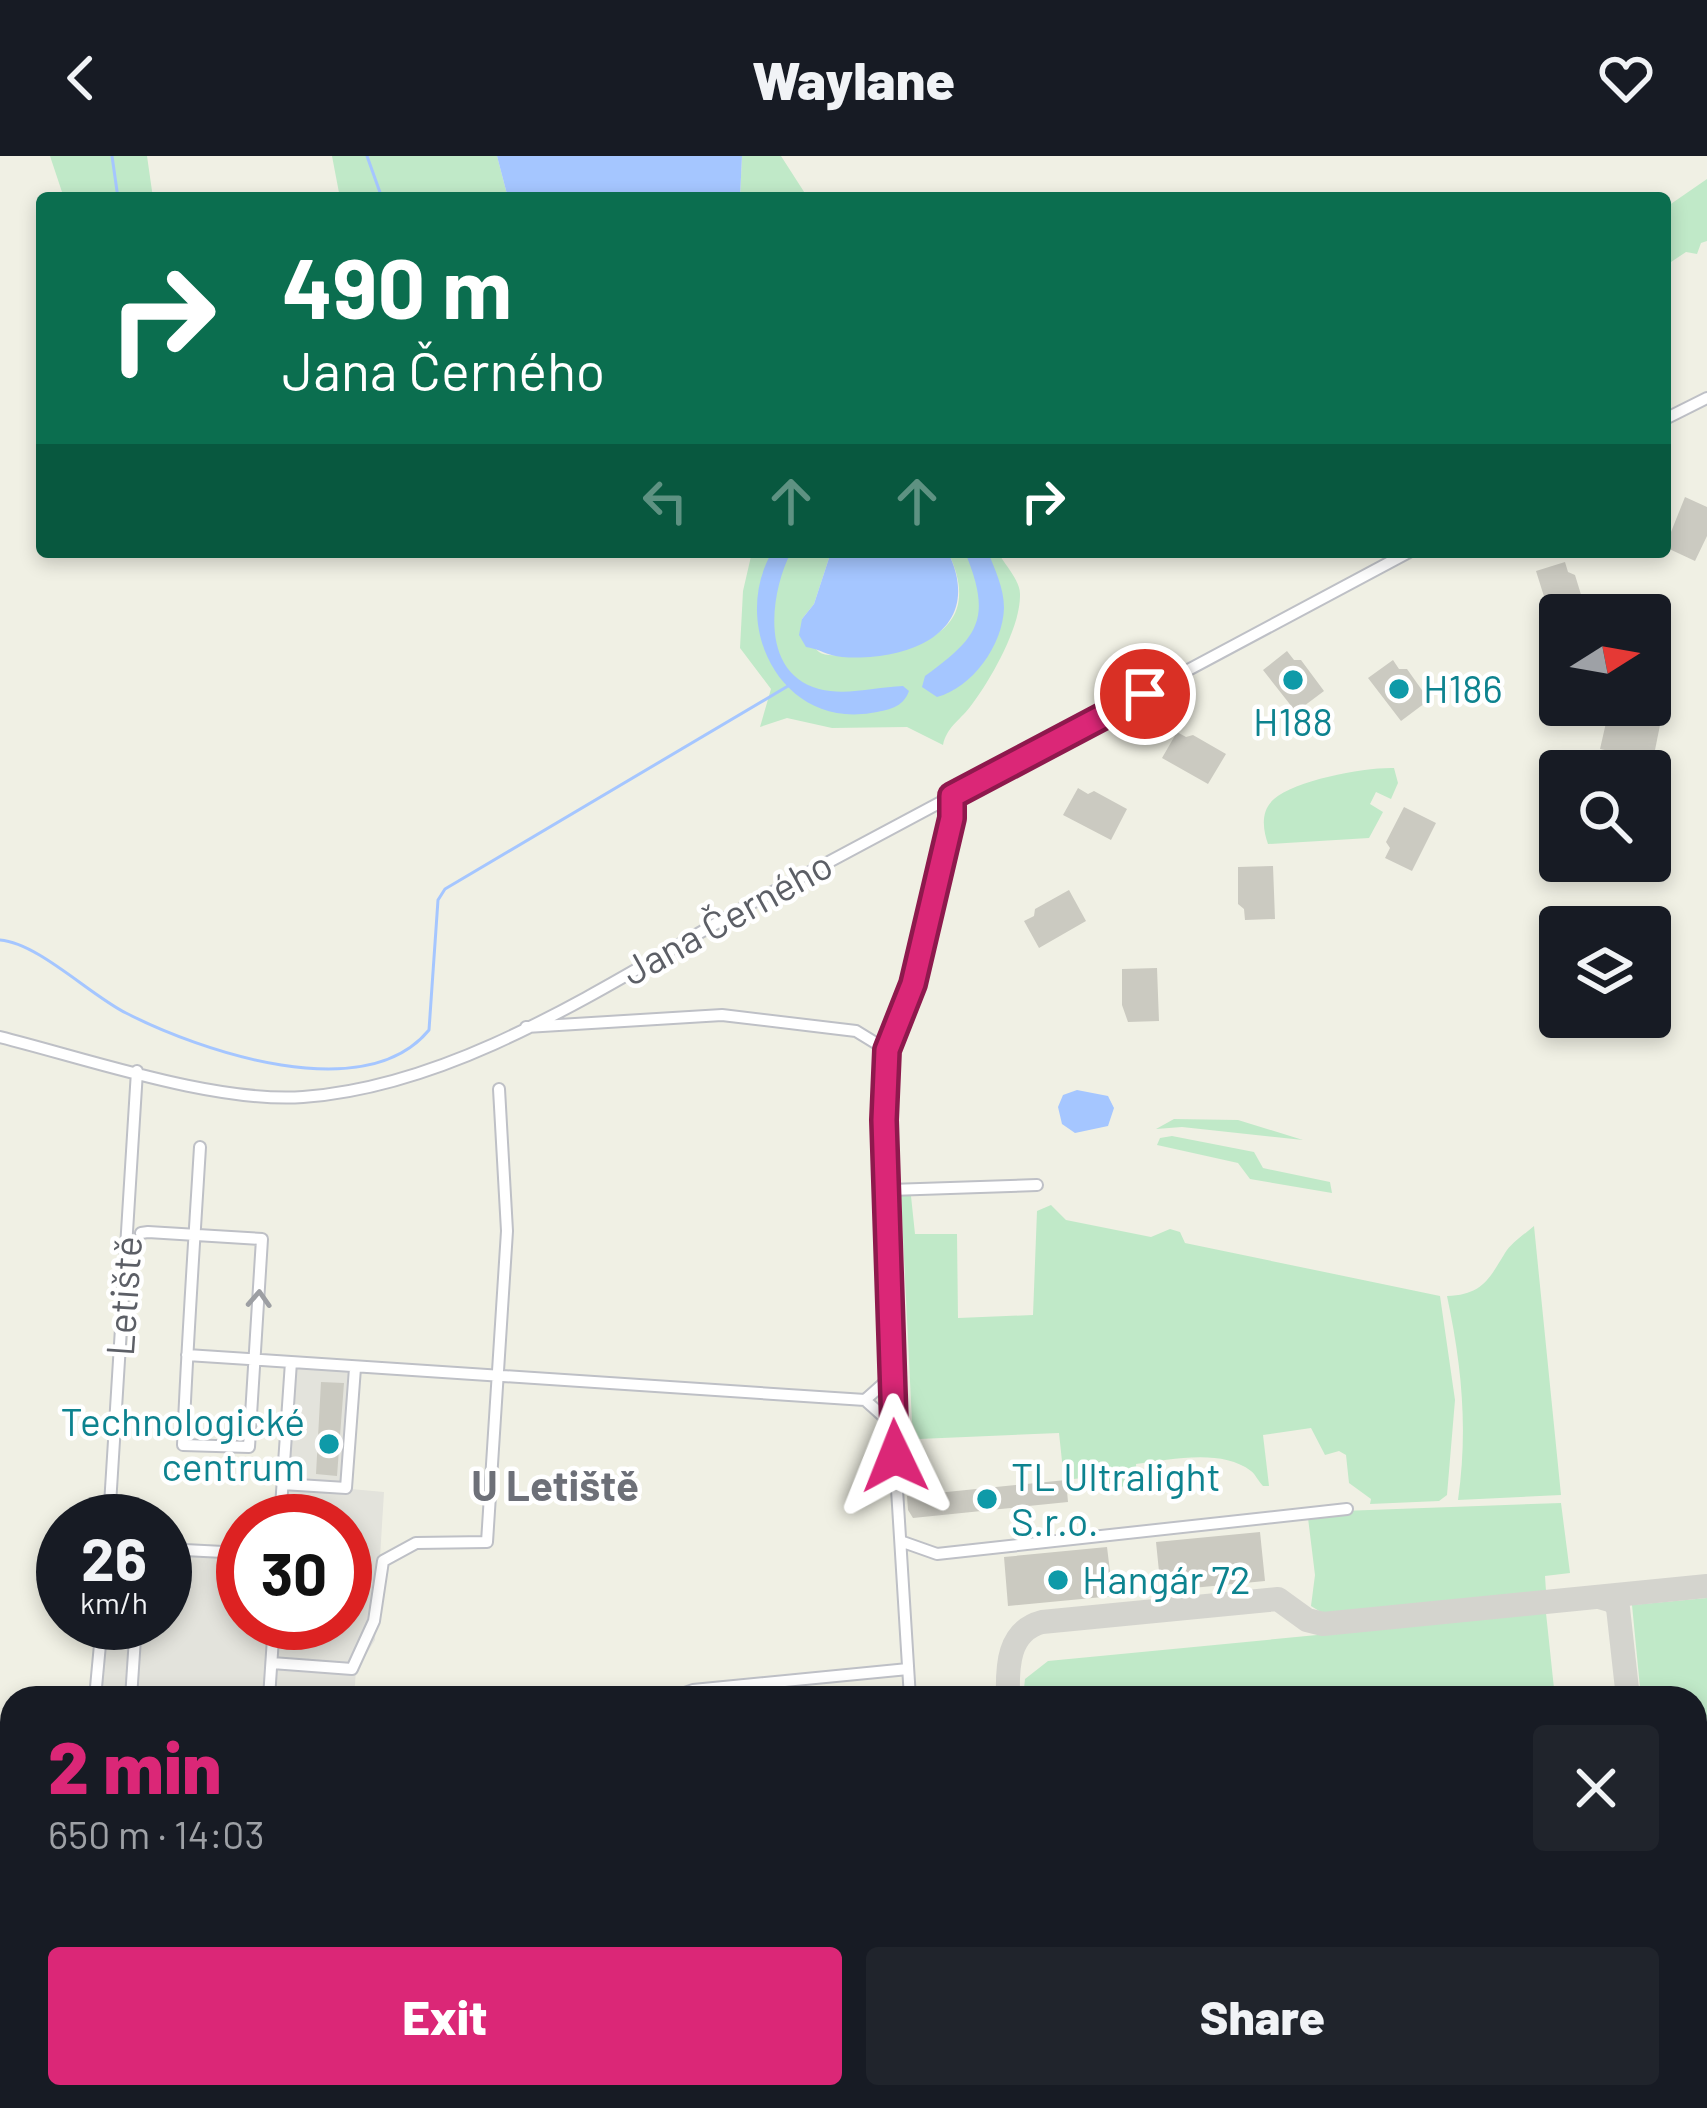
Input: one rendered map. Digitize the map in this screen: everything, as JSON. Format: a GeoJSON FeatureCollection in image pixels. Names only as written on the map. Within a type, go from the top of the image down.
{"type":"FeatureCollection","features":[{"type":"Feature","properties":{"kind":"street"},"geometry":{"type":"LineString","coordinates":[[1671,416],[1707,398]]}},
{"type":"Feature","properties":{"kind":"street","name":"Jana Černého"},"geometry":{"type":"LineString","coordinates":[[0,1037],[249,1095],[303,1097],[401,1079],[522,1027],[1398,558]]}},
{"type":"Feature","properties":{"kind":"street"},"geometry":{"type":"LineString","coordinates":[[909,1686],[893,1425],[890,1190],[884,1120],[887,1050],[913,984],[952,818],[952,796]]}},
{"type":"Feature","properties":{"kind":"street"},"geometry":{"type":"LineString","coordinates":[[522,1027],[722,1015],[856,1030],[887,1050]]}},
{"type":"Feature","properties":{"kind":"street","name":"Letiště"},"geometry":{"type":"LineString","coordinates":[[111,1494],[137,1071]]}},
{"type":"Feature","properties":{"kind":"street"},"geometry":{"type":"LineString","coordinates":[[272,1663],[352,1669],[374,1621],[383,1562],[416,1543],[488,1542],[507,1231],[499,1089]]}},
{"type":"Feature","properties":{"kind":"street"},"geometry":{"type":"LineString","coordinates":[[141,1232],[194,1236],[262,1239],[249,1448],[183,1445],[187,1355],[194,1236],[200,1147]]}},
{"type":"Feature","properties":{"kind":"street"},"geometry":{"type":"LineString","coordinates":[[890,1190],[1037,1185]]}},
{"type":"Feature","properties":{"kind":"street"},"geometry":{"type":"LineString","coordinates":[[187,1355],[865,1400],[893,1425]]}},
{"type":"Feature","properties":{"kind":"street"},"geometry":{"type":"LineString","coordinates":[[281,1494],[291,1362]]}},
{"type":"Feature","properties":{"kind":"street"},"geometry":{"type":"LineString","coordinates":[[282,1484],[346,1488],[356,1368]]}},
{"type":"Feature","properties":{"kind":"street"},"geometry":{"type":"LineString","coordinates":[[865,1400],[893,1375]]}},
{"type":"Feature","properties":{"kind":"street"},"geometry":{"type":"LineString","coordinates":[[903,1541],[937,1553],[1347,1509]]}},
{"type":"Feature","properties":{"kind":"street"},"geometry":{"type":"LineString","coordinates":[[96,1686],[99,1650]]}},
{"type":"Feature","properties":{"kind":"street"},"geometry":{"type":"LineString","coordinates":[[131,1686],[134,1650]]}},
{"type":"Feature","properties":{"kind":"street"},"geometry":{"type":"LineString","coordinates":[[270,1686],[273,1650]]}},
{"type":"Feature","properties":{"kind":"street"},"geometry":{"type":"LineString","coordinates":[[734,1686],[908,1669]]}},
{"type":"Feature","properties":{"kind":"shaded area"},"geometry":{"type":"Polygon","coordinates":[[[293,1366],[359,1371],[351,1489],[384,1492],[372,1645],[372,1494],[283,1494],[293,1366]]]}},
{"type":"Feature","properties":{"kind":"shaded area"},"geometry":{"type":"Polygon","coordinates":[[[192,1550],[216,1550],[216,1650],[369,1650],[356,1670],[355,1686],[102,1686],[105,1650],[192,1650],[192,1550]]]}},
{"type":"Feature","properties":{"kind":"green space"},"geometry":{"type":"Polygon","coordinates":[[[50,156],[147,156],[152,192],[62,192],[50,156]]]}},
{"type":"Feature","properties":{"kind":"green space"},"geometry":{"type":"Polygon","coordinates":[[[332,156],[497,156],[506,192],[339,192],[332,156]]]}},
{"type":"Feature","properties":{"kind":"green space"},"geometry":{"type":"Polygon","coordinates":[[[742,156],[781,156],[804,192],[740,192],[742,156]]]}},
{"type":"Feature","properties":{"kind":"green space"},"geometry":{"type":"Polygon","coordinates":[[[1707,179],[1707,241],[1697,254],[1686,252],[1671,262],[1671,204],[1707,179]]]}},
{"type":"Feature","properties":{"kind":"green space"},"geometry":{"type":"Polygon","coordinates":[[[751,558],[829,558],[814,604],[802,619],[814,646],[827,655],[903,648],[940,631],[959,601],[950,558],[1002,558],[1020,594],[1010,637],[995,669],[943,745],[907,727],[832,728],[787,718],[760,727],[771,689],[740,648],[743,591],[751,558]]]}},
{"type":"Feature","properties":{"kind":"green space"},"geometry":{"type":"Polygon","coordinates":[[[1394,768],[1398,783],[1391,799],[1376,792],[1370,804],[1383,812],[1369,838],[1268,844],[1265,815],[1284,792],[1331,776],[1394,768]]]}},
{"type":"Feature","properties":{"kind":"green space"},"geometry":{"type":"Polygon","coordinates":[[[1174,1119],[1238,1120],[1303,1140],[1182,1127],[1156,1129],[1174,1119]]]}},
{"type":"Feature","properties":{"kind":"green space"},"geometry":{"type":"Polygon","coordinates":[[[1172,1136],[1254,1152],[1263,1168],[1330,1182],[1332,1193],[1250,1179],[1238,1163],[1157,1145],[1160,1138],[1172,1136]]]}},
{"type":"Feature","properties":{"kind":"green space"},"geometry":{"type":"Polygon","coordinates":[[[901,1196],[911,1196],[915,1234],[957,1234],[958,1318],[1033,1315],[1037,1211],[1051,1205],[1066,1220],[1151,1237],[1170,1229],[1180,1232],[1185,1243],[1440,1296],[1455,1400],[1447,1495],[1439,1501],[1370,1504],[1371,1499],[1349,1483],[1346,1455],[1339,1451],[1325,1455],[1311,1428],[1263,1435],[1269,1486],[1239,1464],[1210,1458],[1136,1464],[1137,1480],[1115,1490],[1092,1477],[1064,1480],[1059,1433],[919,1439],[912,1422],[901,1196]]]}},
{"type":"Feature","properties":{"kind":"green space"},"geometry":{"type":"Polygon","coordinates":[[[1534,1226],[1561,1495],[1458,1500],[1462,1398],[1447,1296],[1469,1293],[1483,1284],[1508,1249],[1534,1226]]]}},
{"type":"Feature","properties":{"kind":"green space"},"geometry":{"type":"Polygon","coordinates":[[[1561,1503],[1570,1573],[1545,1576],[1546,1591],[1324,1614],[1311,1606],[1315,1575],[1308,1518],[1315,1512],[1561,1503]]]}},
{"type":"Feature","properties":{"kind":"green space"},"geometry":{"type":"Polygon","coordinates":[[[1707,1598],[1707,1686],[1640,1686],[1632,1605],[1707,1598]]]}},
{"type":"Feature","properties":{"kind":"green space"},"geometry":{"type":"Polygon","coordinates":[[[1546,1613],[1554,1686],[1024,1686],[1025,1679],[1048,1661],[1546,1613]]]}},
{"type":"Feature","properties":{"kind":"water"},"geometry":{"type":"Polygon","coordinates":[[[497,156],[742,156],[740,192],[506,192],[497,156]]]}},
{"type":"Feature","properties":{"kind":"water"},"geometry":{"type":"Polygon","coordinates":[[[769,558],[789,558],[778,588],[775,630],[786,667],[800,680],[829,691],[903,686],[909,691],[903,701],[877,712],[839,713],[811,704],[789,688],[761,639],[760,580],[769,558]]]}},
{"type":"Feature","properties":{"kind":"water"},"geometry":{"type":"Polygon","coordinates":[[[829,558],[950,558],[957,579],[957,602],[949,621],[935,636],[893,654],[842,657],[806,647],[799,635],[802,619],[814,604],[829,558]]]}},
{"type":"Feature","properties":{"kind":"water"},"geometry":{"type":"Polygon","coordinates":[[[967,558],[990,558],[1004,608],[998,636],[973,675],[937,697],[922,687],[925,676],[958,649],[976,624],[979,610],[967,558]]]}},
{"type":"Feature","properties":{"kind":"water"},"geometry":{"type":"Polygon","coordinates":[[[1077,1090],[1108,1096],[1114,1108],[1108,1126],[1075,1133],[1062,1124],[1058,1107],[1063,1095],[1077,1090]]]}},
{"type":"Feature","properties":{"kind":"building"},"geometry":{"type":"Polygon","coordinates":[[[1685,497],[1707,507],[1707,536],[1695,561],[1671,550],[1671,532],[1685,497]]]}},
{"type":"Feature","properties":{"kind":"building"},"geometry":{"type":"Polygon","coordinates":[[[1565,562],[1581,594],[1543,594],[1536,571],[1565,562]]]}},
{"type":"Feature","properties":{"kind":"building","name":"H188"},"geometry":{"type":"Polygon","coordinates":[[[1287,651],[1294,660],[1301,660],[1324,691],[1296,712],[1263,670],[1287,651]]]}},
{"type":"Feature","properties":{"kind":"building","name":"H186"},"geometry":{"type":"Polygon","coordinates":[[[1393,660],[1399,669],[1407,669],[1429,700],[1401,721],[1368,678],[1393,660]]]}},
{"type":"Feature","properties":{"kind":"building"},"geometry":{"type":"Polygon","coordinates":[[[1605,726],[1660,726],[1655,750],[1600,749],[1605,726]]]}},
{"type":"Feature","properties":{"kind":"building"},"geometry":{"type":"Polygon","coordinates":[[[1177,732],[1193,735],[1226,754],[1208,784],[1162,758],[1177,732]]]}},
{"type":"Feature","properties":{"kind":"building"},"geometry":{"type":"Polygon","coordinates":[[[1078,788],[1127,809],[1111,840],[1063,815],[1078,788]]]}},
{"type":"Feature","properties":{"kind":"building"},"geometry":{"type":"Polygon","coordinates":[[[1404,807],[1436,823],[1412,871],[1385,858],[1390,848],[1386,842],[1404,807]]]}},
{"type":"Feature","properties":{"kind":"building"},"geometry":{"type":"Polygon","coordinates":[[[1273,866],[1275,919],[1245,920],[1238,904],[1238,867],[1273,866]]]}},
{"type":"Feature","properties":{"kind":"building"},"geometry":{"type":"Polygon","coordinates":[[[1069,890],[1086,921],[1039,948],[1024,921],[1034,916],[1035,909],[1069,890]]]}},
{"type":"Feature","properties":{"kind":"building"},"geometry":{"type":"Polygon","coordinates":[[[1157,968],[1159,1021],[1128,1022],[1122,1005],[1122,969],[1157,968]]]}},
{"type":"Feature","properties":{"kind":"building","name":"Technologické centrum"},"geometry":{"type":"Polygon","coordinates":[[[321,1382],[344,1383],[337,1476],[316,1474],[321,1382]]]}},
{"type":"Feature","properties":{"kind":"building","name":"TL Ultralight S.r.o."},"geometry":{"type":"Polygon","coordinates":[[[1066,1480],[1068,1502],[913,1518],[908,1510],[907,1496],[1066,1480]]]}},
{"type":"Feature","properties":{"kind":"building"},"geometry":{"type":"Polygon","coordinates":[[[1260,1532],[1265,1581],[1161,1591],[1156,1542],[1260,1532]]]}},
{"type":"Feature","properties":{"kind":"building","name":"Hangár 72"},"geometry":{"type":"Polygon","coordinates":[[[1107,1547],[1113,1596],[1008,1606],[1004,1557],[1107,1547]]]}},
{"type":"Feature","properties":{"kind":"waterway"},"geometry":{"type":"LineString","coordinates":[[112,156],[117,192]]}},
{"type":"Feature","properties":{"kind":"waterway"},"geometry":{"type":"LineString","coordinates":[[367,156],[380,192]]}},
{"type":"Feature","properties":{"kind":"waterway"},"geometry":{"type":"LineString","coordinates":[[0,940],[31,950],[126,1013],[196,1043],[281,1065],[365,1066],[401,1053],[429,1030],[438,900],[445,889],[788,686]]}},
{"type":"Feature","properties":{"kind":"taxiway"},"geometry":{"type":"LineString","coordinates":[[1008,1686],[1016,1642],[1042,1622],[1278,1599],[1307,1620],[1323,1624],[1707,1586]]}},
{"type":"Feature","properties":{"kind":"taxiway"},"geometry":{"type":"LineString","coordinates":[[1599,1597],[1618,1608],[1627,1686]]}},
{"type":"Feature","properties":{"kind":"place","name":"H188"},"geometry":{"type":"Point","coordinates":[1293,680]}},
{"type":"Feature","properties":{"kind":"place","name":"H186"},"geometry":{"type":"Point","coordinates":[1399,689]}},
{"type":"Feature","properties":{"kind":"place","name":"Technologické centrum"},"geometry":{"type":"Point","coordinates":[329,1444]}},
{"type":"Feature","properties":{"kind":"place","name":"TL Ultralight S.r.o."},"geometry":{"type":"Point","coordinates":[987,1499]}},
{"type":"Feature","properties":{"kind":"place","name":"Hangár 72"},"geometry":{"type":"Point","coordinates":[1058,1580]}},
{"type":"Feature","properties":{"kind":"district","name":"U Letiště"},"geometry":{"type":"Point","coordinates":[555,1486]}},
{"type":"Feature","properties":{"kind":"route"},"geometry":{"type":"LineString","coordinates":[[895,1456],[890,1190],[884,1120],[887,1050],[913,984],[952,818],[952,796],[1145,694]]}}]}
